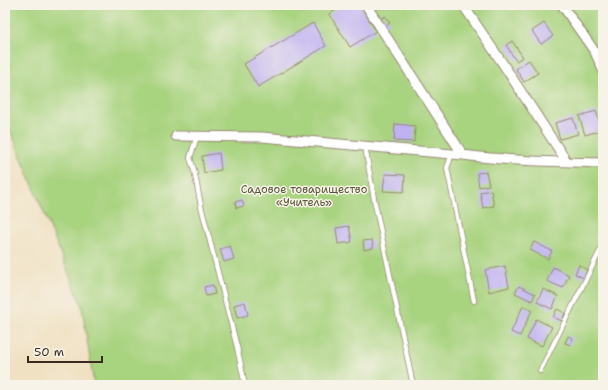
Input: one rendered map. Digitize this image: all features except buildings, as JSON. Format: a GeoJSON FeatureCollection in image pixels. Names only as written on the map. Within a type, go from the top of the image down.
{"type":"FeatureCollection","features":[{"type":"Feature","properties":{"kind":"street"},"geometry":{"type":"LineString","coordinates":[[366,5],[463,155]]}},
{"type":"Feature","properties":{"kind":"street"},"geometry":{"type":"LineString","coordinates":[[463,5],[566,162]]}},
{"type":"Feature","properties":{"kind":"street"},"geometry":{"type":"LineString","coordinates":[[562,5],[595,52],[603,70]]}},
{"type":"Feature","properties":{"kind":"street"},"geometry":{"type":"LineString","coordinates":[[176,136],[262,137],[489,158],[603,163]]}},
{"type":"Feature","properties":{"kind":"lane"},"geometry":{"type":"LineString","coordinates":[[197,136],[190,158],[245,385]]}},
{"type":"Feature","properties":{"kind":"lane"},"geometry":{"type":"LineString","coordinates":[[365,146],[374,199],[413,385]]}},
{"type":"Feature","properties":{"kind":"lane"},"geometry":{"type":"LineString","coordinates":[[452,154],[447,168],[474,301]]}},
{"type":"Feature","properties":{"kind":"lane"},"geometry":{"type":"LineString","coordinates":[[540,371],[603,245]]}},
{"type":"Feature","properties":{"kind":"green space","name":"Садовое товарищество «Учитель»"},"geometry":{"type":"Polygon","coordinates":[[[5,5],[603,5],[603,385],[94,385],[82,306],[5,117],[5,5]]]}}]}
